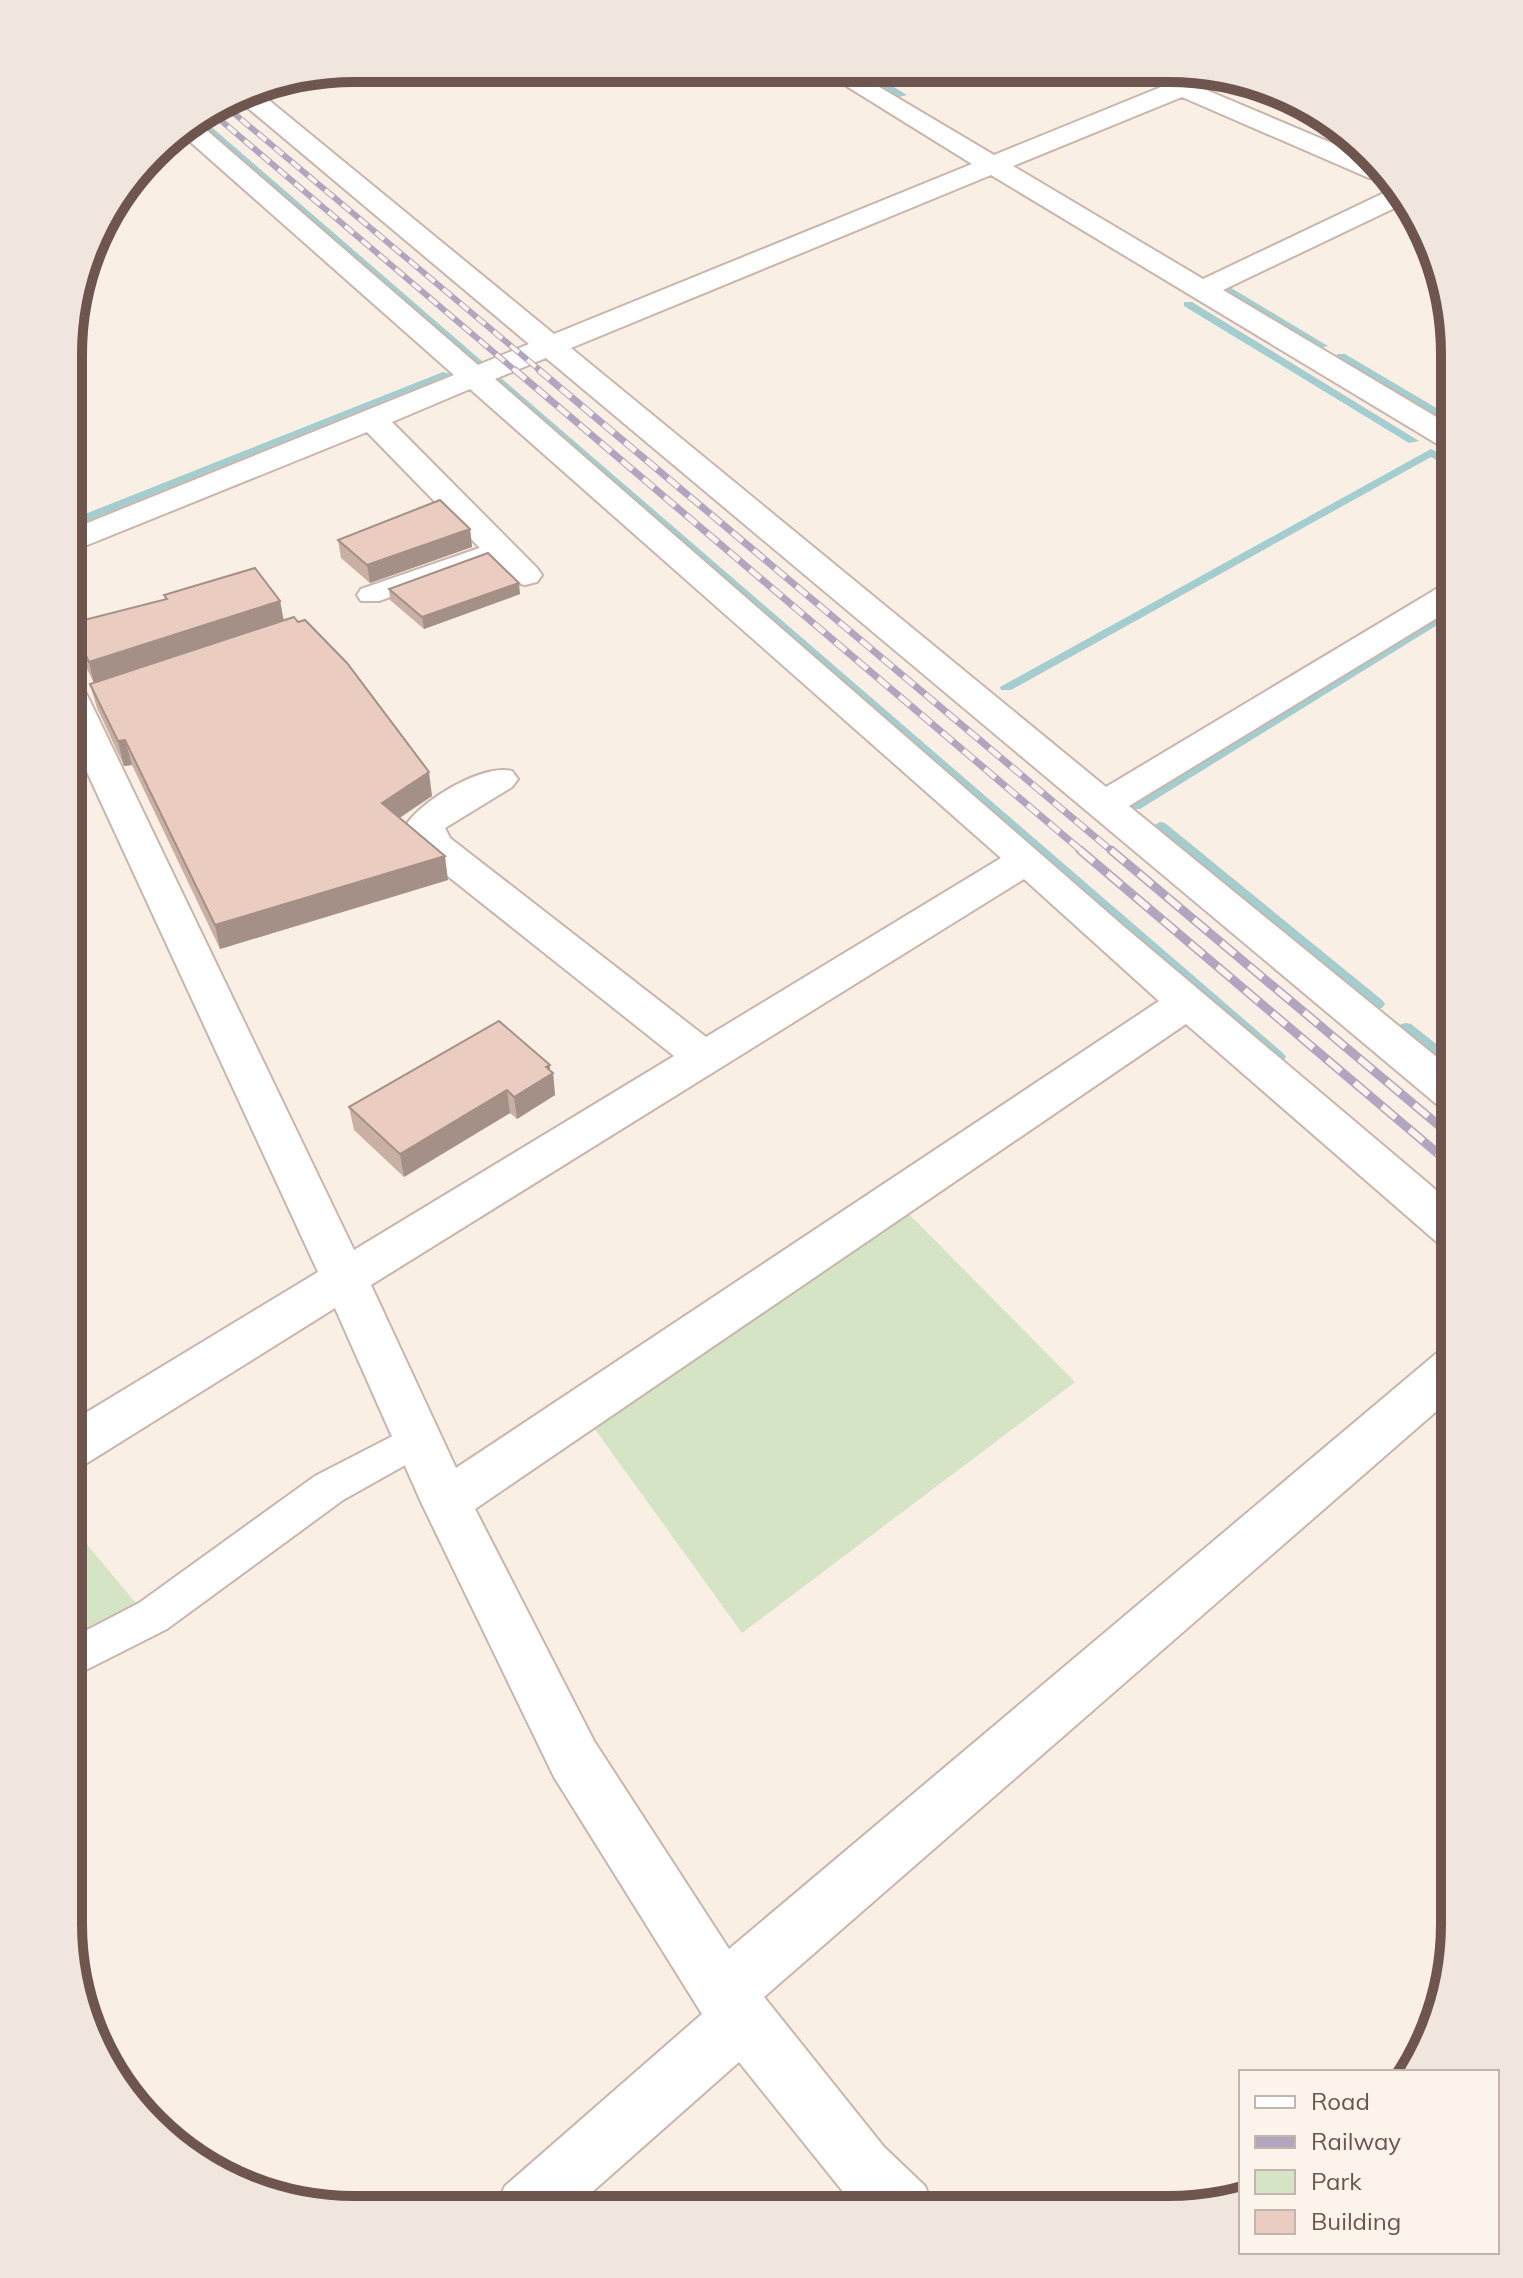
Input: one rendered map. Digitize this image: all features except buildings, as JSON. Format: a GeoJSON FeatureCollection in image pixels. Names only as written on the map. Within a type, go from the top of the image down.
{"type":"FeatureCollection","features":[{"type":"Feature","properties":{"kind":"street"},"geometry":{"type":"LineString","coordinates":[[853,82],[1441,433]]}},
{"type":"Feature","properties":{"kind":"street"},"geometry":{"type":"LineString","coordinates":[[894,82],[918,96],[894,107]]}},
{"type":"Feature","properties":{"kind":"street"},"geometry":{"type":"LineString","coordinates":[[1178,82],[1365,166]]}},
{"type":"Feature","properties":{"kind":"street"},"geometry":{"type":"LineString","coordinates":[[82,537],[1193,83]]}},
{"type":"Feature","properties":{"kind":"street"},"geometry":{"type":"LineString","coordinates":[[255,101],[1441,1084]]}},
{"type":"Feature","properties":{"kind":"street"},"geometry":{"type":"LineString","coordinates":[[196,134],[1187,1003],[1440,1220]]}},
{"type":"Feature","properties":{"kind":"street"},"geometry":{"type":"LineString","coordinates":[[1201,290],[1392,199]]}},
{"type":"Feature","properties":{"kind":"street"},"geometry":{"type":"LineString","coordinates":[[371,418],[525,575]]}},
{"type":"Feature","properties":{"kind":"street"},"geometry":{"type":"LineString","coordinates":[[1103,805],[1441,601]]}},
{"type":"Feature","properties":{"kind":"street"},"geometry":{"type":"LineString","coordinates":[[82,713],[446,1502],[574,1759],[733,2006],[862,2169],[889,2196]]}},
{"type":"Feature","properties":{"kind":"street"},"geometry":{"type":"LineString","coordinates":[[499,779],[443,810],[425,825],[434,845],[705,1058]]}},
{"type":"Feature","properties":{"kind":"street"},"geometry":{"type":"LineString","coordinates":[[82,1440],[1027,860]]}},
{"type":"Feature","properties":{"kind":"street"},"geometry":{"type":"LineString","coordinates":[[446,1502],[1187,1003]]}},
{"type":"Feature","properties":{"kind":"street"},"geometry":{"type":"LineString","coordinates":[[539,2196],[733,2006],[1440,1379]]}},
{"type":"Feature","properties":{"kind":"lane"},"geometry":{"type":"LineString","coordinates":[[370,595],[499,549]]}},
{"type":"Feature","properties":{"kind":"lane"},"geometry":{"type":"LineString","coordinates":[[82,1654],[153,1616],[329,1488],[418,1439]]}},
{"type":"Feature","properties":{"kind":"green space"},"geometry":{"type":"Polygon","coordinates":[[[904,1209],[1075,1382],[742,1633],[589,1421],[904,1209]]]}},
{"type":"Feature","properties":{"kind":"green space"},"geometry":{"type":"Polygon","coordinates":[[[82,1539],[140,1608],[82,1639],[82,1539]]]}},
{"type":"Feature","properties":{"kind":"waterway"},"geometry":{"type":"LineString","coordinates":[[881,82],[902,95]]}},
{"type":"Feature","properties":{"kind":"waterway"},"geometry":{"type":"LineString","coordinates":[[206,127],[479,364]]}},
{"type":"Feature","properties":{"kind":"waterway"},"geometry":{"type":"LineString","coordinates":[[1224,288],[1323,346]]}},
{"type":"Feature","properties":{"kind":"waterway"},"geometry":{"type":"LineString","coordinates":[[1188,304],[1413,441]]}},
{"type":"Feature","properties":{"kind":"waterway"},"geometry":{"type":"LineString","coordinates":[[1341,356],[1441,415]]}},
{"type":"Feature","properties":{"kind":"waterway"},"geometry":{"type":"LineString","coordinates":[[82,519],[447,374]]}},
{"type":"Feature","properties":{"kind":"waterway"},"geometry":{"type":"LineString","coordinates":[[496,379],[1278,1057]]}},
{"type":"Feature","properties":{"kind":"waterway"},"geometry":{"type":"LineString","coordinates":[[1006,687],[1431,452],[1441,458]]}},
{"type":"Feature","properties":{"kind":"waterway"},"geometry":{"type":"LineString","coordinates":[[1135,806],[1441,618]]}},
{"type":"Feature","properties":{"kind":"waterway"},"geometry":{"type":"LineString","coordinates":[[1160,826],[1377,1004]]}},
{"type":"Feature","properties":{"kind":"waterway"},"geometry":{"type":"LineString","coordinates":[[1406,1028],[1441,1056]]}},
{"type":"Feature","properties":{"kind":"railway"},"geometry":{"type":"LineString","coordinates":[[232,111],[542,372]]}},
{"type":"Feature","properties":{"kind":"railway"},"geometry":{"type":"LineString","coordinates":[[219,119],[517,372]]}},
{"type":"Feature","properties":{"kind":"railway"},"geometry":{"type":"LineString","coordinates":[[515,370],[1083,852]]}},
{"type":"Feature","properties":{"kind":"railway"},"geometry":{"type":"LineString","coordinates":[[539,370],[1113,852]]}},
{"type":"Feature","properties":{"kind":"railway"},"geometry":{"type":"LineString","coordinates":[[1080,850],[1440,1156]]}},
{"type":"Feature","properties":{"kind":"railway"},"geometry":{"type":"LineString","coordinates":[[1111,850],[1441,1127]]}}]}
